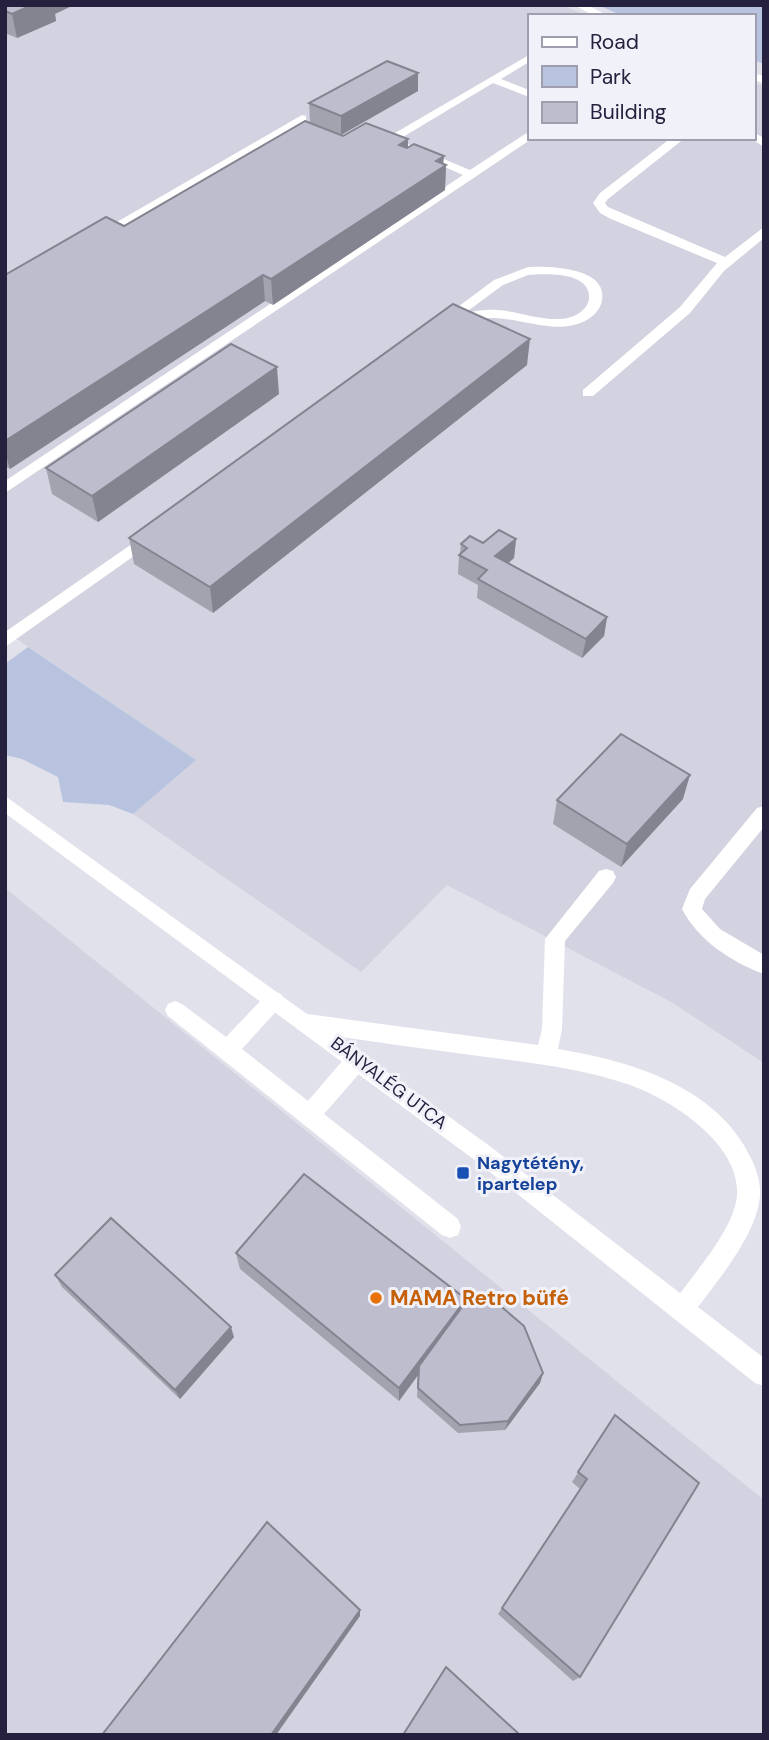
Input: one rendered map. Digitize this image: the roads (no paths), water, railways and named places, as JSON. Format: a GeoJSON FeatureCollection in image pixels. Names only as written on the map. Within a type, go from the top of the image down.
{"type":"FeatureCollection","features":[{"type":"Feature","properties":{"kind":"street"},"geometry":{"type":"LineString","coordinates":[[579,5],[599,14]]}},
{"type":"Feature","properties":{"kind":"street"},"geometry":{"type":"LineString","coordinates":[[470,174],[389,140],[528,59]]}},
{"type":"Feature","properties":{"kind":"street"},"geometry":{"type":"LineString","coordinates":[[492,79],[528,94]]}},
{"type":"Feature","properties":{"kind":"street"},"geometry":{"type":"LineString","coordinates":[[88,242],[302,118]]}},
{"type":"Feature","properties":{"kind":"street"},"geometry":{"type":"LineString","coordinates":[[5,488],[528,137]]}},
{"type":"Feature","properties":{"kind":"street"},"geometry":{"type":"LineString","coordinates":[[677,140],[604,196],[599,204],[615,216],[726,262]]}},
{"type":"Feature","properties":{"kind":"street"},"geometry":{"type":"LineString","coordinates":[[588,393],[685,310],[726,262],[764,231]]}},
{"type":"Feature","properties":{"kind":"street"},"geometry":{"type":"LineString","coordinates":[[531,270],[550,270],[581,277],[593,284],[597,291],[596,302],[591,310],[582,318],[570,322],[493,313],[440,326],[501,282],[531,270]]}},
{"type":"Feature","properties":{"kind":"street"},"geometry":{"type":"LineString","coordinates":[[5,641],[168,523]]}},
{"type":"Feature","properties":{"kind":"street","name":"BÁNYALÉG UTCA"},"geometry":{"type":"LineString","coordinates":[[5,803],[504,1168],[684,1307],[764,1374]]}},
{"type":"Feature","properties":{"kind":"street"},"geometry":{"type":"LineString","coordinates":[[764,813],[697,895],[692,909],[697,921],[709,932],[764,965]]}},
{"type":"Feature","properties":{"kind":"street"},"geometry":{"type":"LineString","coordinates":[[547,1055],[552,1029],[555,939],[606,877]]}},
{"type":"Feature","properties":{"kind":"street"},"geometry":{"type":"LineString","coordinates":[[227,1050],[274,1000]]}},
{"type":"Feature","properties":{"kind":"street"},"geometry":{"type":"LineString","coordinates":[[175,1010],[450,1227]]}},
{"type":"Feature","properties":{"kind":"street"},"geometry":{"type":"LineString","coordinates":[[307,1023],[547,1055],[630,1075],[686,1103],[719,1127],[731,1141],[742,1165],[749,1193],[739,1225],[684,1307]]}},
{"type":"Feature","properties":{"kind":"street"},"geometry":{"type":"LineString","coordinates":[[309,1115],[357,1060]]}},
{"type":"Feature","properties":{"kind":"place","name":"Nagytétény, ipartelep"},"geometry":{"type":"Point","coordinates":[463,1173]}},
{"type":"Feature","properties":{"kind":"place","name":"MAMA Retro büfé"},"geometry":{"type":"Point","coordinates":[376,1298]}}]}
